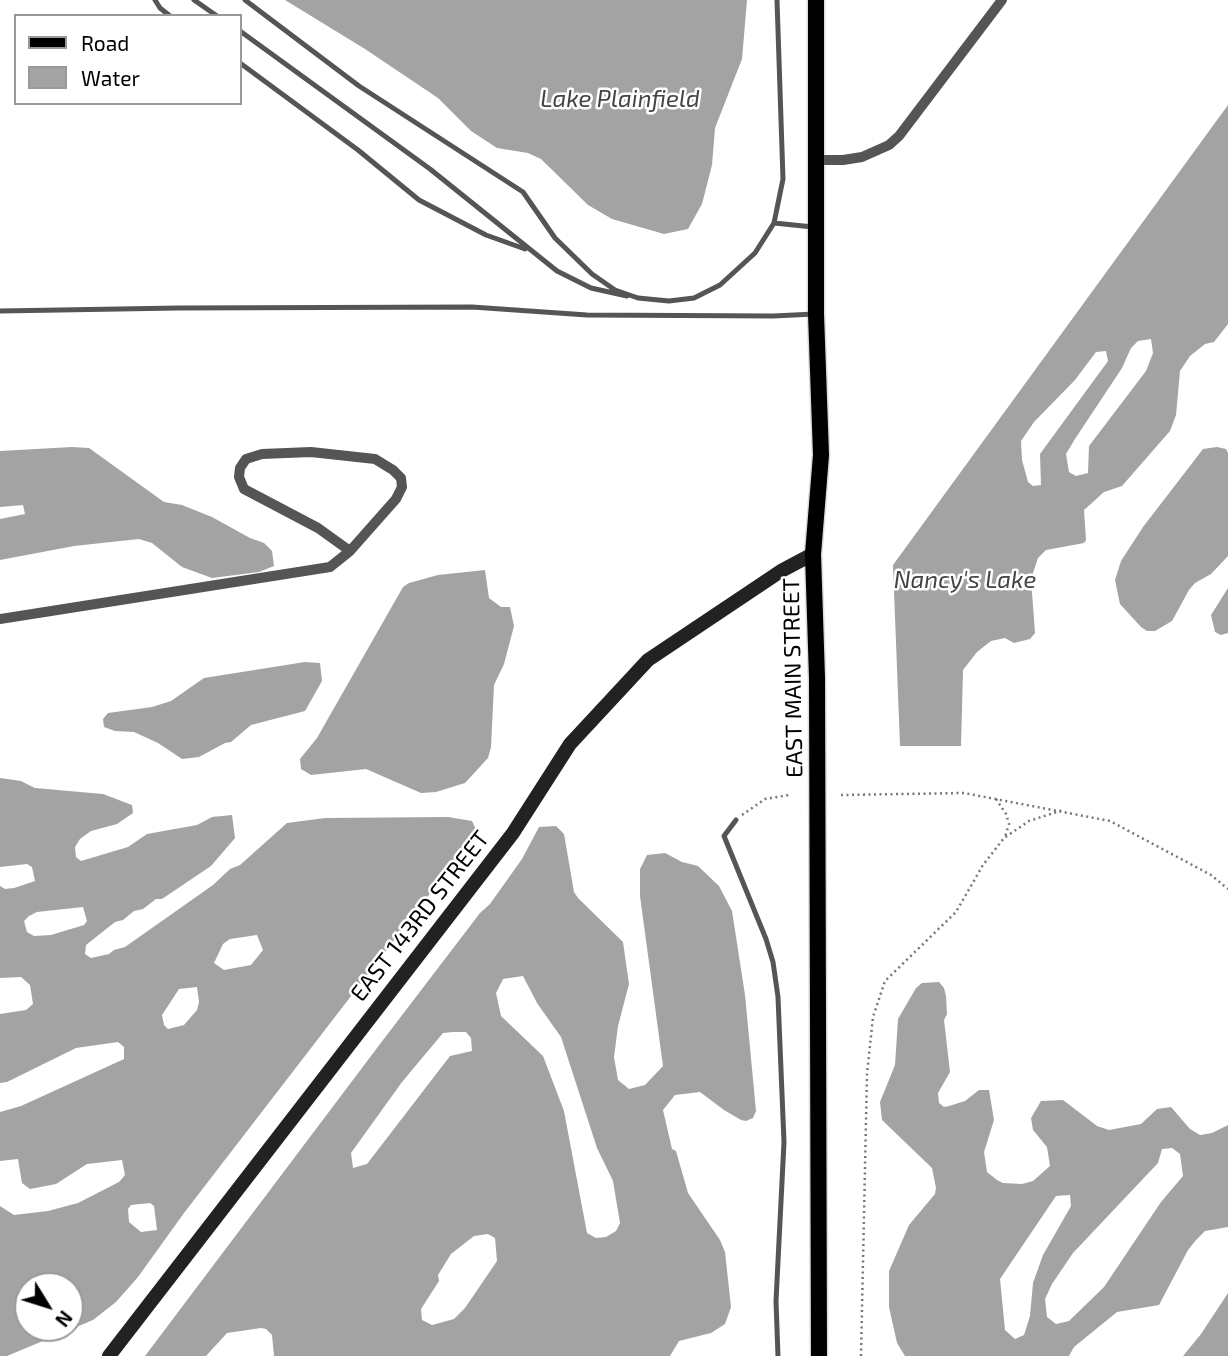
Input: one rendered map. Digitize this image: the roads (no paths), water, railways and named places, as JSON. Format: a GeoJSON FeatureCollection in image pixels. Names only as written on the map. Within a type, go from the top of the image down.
{"type":"FeatureCollection","features":[{"type":"Feature","properties":{"kind":"main road","name":"EAST MAIN STREET"},"geometry":{"type":"LineString","coordinates":[[816,0],[816,313],[821,455],[813,554],[817,678],[819,1356]]}},
{"type":"Feature","properties":{"kind":"street"},"geometry":{"type":"LineString","coordinates":[[816,160],[862,157],[888,145],[899,136],[1002,0]]}},
{"type":"Feature","properties":{"kind":"street"},"geometry":{"type":"LineString","coordinates":[[0,619],[330,567],[351,551],[396,499],[402,487],[401,478],[375,459],[311,452],[262,454],[246,459],[240,468],[239,477],[244,489],[318,528],[351,551]]}},
{"type":"Feature","properties":{"kind":"street","name":"EAST 143RD STREET"},"geometry":{"type":"LineString","coordinates":[[109,1356],[513,832],[570,744],[648,660],[781,570],[813,554]]}},
{"type":"Feature","properties":{"kind":"lane"},"geometry":{"type":"LineString","coordinates":[[155,0],[168,14]]}},
{"type":"Feature","properties":{"kind":"lane"},"geometry":{"type":"LineString","coordinates":[[194,0],[214,14]]}},
{"type":"Feature","properties":{"kind":"lane"},"geometry":{"type":"LineString","coordinates":[[245,0],[359,86],[523,191],[555,238],[592,274],[615,290],[638,298]]}},
{"type":"Feature","properties":{"kind":"lane"},"geometry":{"type":"LineString","coordinates":[[242,32],[429,169],[557,271],[591,288],[615,295],[669,301],[694,298],[720,285],[755,253],[774,223],[783,179],[777,0]]}},
{"type":"Feature","properties":{"kind":"lane"},"geometry":{"type":"LineString","coordinates":[[242,64],[358,150],[419,200],[486,234],[531,252]]}},
{"type":"Feature","properties":{"kind":"lane"},"geometry":{"type":"LineString","coordinates":[[774,223],[816,227]]}},
{"type":"Feature","properties":{"kind":"lane"},"geometry":{"type":"LineString","coordinates":[[0,311],[178,307],[472,307],[587,315],[773,316],[816,313]]}},
{"type":"Feature","properties":{"kind":"lane"},"geometry":{"type":"LineString","coordinates":[[736,820],[724,836],[766,939],[773,962],[778,997],[784,1142],[776,1301],[778,1356]]}},
{"type":"Feature","properties":{"kind":"water","name":"Lake Plainfield"},"geometry":{"type":"Polygon","coordinates":[[[285,0],[747,0],[742,59],[715,128],[712,165],[702,204],[688,229],[664,234],[612,219],[588,205],[541,159],[528,153],[497,148],[471,131],[438,98],[285,0]]]}},
{"type":"Feature","properties":{"kind":"water","name":"Nancy's Lake"},"geometry":{"type":"Polygon","coordinates":[[[1228,105],[1228,324],[1214,342],[1205,344],[1190,356],[1180,371],[1176,415],[1170,431],[1122,486],[1104,492],[1084,510],[1084,543],[1046,550],[1038,558],[1031,579],[1035,633],[1030,639],[1014,643],[1005,638],[991,641],[977,652],[963,670],[961,746],[900,746],[893,565],[1228,105]],[[1151,339],[1138,341],[1131,348],[1122,368],[1066,454],[1069,472],[1076,476],[1088,473],[1089,446],[1146,371],[1153,353],[1151,339]],[[1106,351],[1096,352],[1075,380],[1034,422],[1021,441],[1022,460],[1028,482],[1033,486],[1041,485],[1040,454],[1108,361],[1106,351]]]}},
{"type":"Feature","properties":{"kind":"water"},"geometry":{"type":"Polygon","coordinates":[[[89,448],[164,502],[182,505],[212,517],[264,543],[272,551],[274,566],[259,572],[212,578],[182,567],[152,543],[139,539],[74,546],[0,560],[0,519],[25,514],[23,505],[0,507],[0,451],[89,448]]]}},
{"type":"Feature","properties":{"kind":"water"},"geometry":{"type":"Polygon","coordinates":[[[1203,449],[1226,449],[1228,453],[1228,556],[1211,574],[1195,583],[1172,621],[1155,631],[1147,631],[1120,604],[1115,580],[1121,561],[1143,527],[1203,449]]]}},
{"type":"Feature","properties":{"kind":"water"},"geometry":{"type":"Polygon","coordinates":[[[485,570],[489,598],[501,607],[510,607],[514,626],[504,664],[494,685],[488,758],[465,783],[436,792],[421,793],[366,769],[311,775],[301,769],[300,759],[317,738],[403,587],[438,575],[485,570]]]}},
{"type":"Feature","properties":{"kind":"water"},"geometry":{"type":"Polygon","coordinates":[[[1228,588],[1228,633],[1221,635],[1215,632],[1211,615],[1228,588]]]}},
{"type":"Feature","properties":{"kind":"water"},"geometry":{"type":"Polygon","coordinates":[[[305,662],[320,663],[322,681],[305,711],[251,725],[231,742],[199,757],[182,759],[158,743],[134,732],[115,731],[104,727],[103,719],[108,713],[152,707],[171,701],[204,678],[305,662]]]}},
{"type":"Feature","properties":{"kind":"water"},"geometry":{"type":"Polygon","coordinates":[[[0,778],[21,781],[35,788],[103,794],[132,805],[133,813],[117,824],[91,831],[80,839],[75,847],[76,857],[81,861],[128,847],[147,834],[197,825],[212,817],[232,815],[235,838],[211,866],[162,899],[156,899],[143,909],[115,922],[86,945],[85,954],[91,958],[125,947],[213,885],[230,869],[240,865],[287,823],[325,818],[448,817],[472,821],[476,830],[138,1277],[116,1302],[84,1324],[84,1272],[14,1272],[14,1342],[40,1342],[7,1356],[0,1356],[0,1206],[14,1215],[48,1211],[78,1203],[119,1182],[125,1175],[122,1160],[87,1164],[56,1184],[30,1189],[22,1183],[18,1159],[0,1161],[0,1112],[21,1106],[124,1059],[124,1047],[118,1042],[76,1048],[0,1083],[0,1014],[26,1010],[33,1004],[30,985],[21,977],[0,978],[0,886],[5,889],[14,888],[35,881],[32,867],[27,864],[0,867],[0,778]],[[83,907],[37,912],[24,921],[27,932],[34,936],[51,935],[84,925],[87,921],[83,907]],[[257,935],[230,939],[223,944],[214,963],[224,970],[251,965],[263,950],[257,935]],[[197,987],[179,989],[162,1015],[164,1025],[168,1029],[184,1025],[197,1010],[197,987]],[[150,1203],[131,1205],[128,1209],[129,1222],[141,1232],[157,1230],[154,1206],[150,1203]]]}},
{"type":"Feature","properties":{"kind":"water"},"geometry":{"type":"Polygon","coordinates":[[[556,826],[564,834],[574,892],[623,942],[629,984],[618,1026],[614,1057],[618,1080],[629,1089],[645,1085],[663,1066],[640,896],[640,869],[647,855],[665,853],[682,862],[698,866],[719,886],[732,911],[745,995],[756,1111],[753,1118],[741,1120],[700,1092],[675,1095],[663,1110],[672,1149],[676,1151],[688,1193],[720,1240],[725,1252],[731,1307],[725,1324],[711,1333],[679,1341],[670,1356],[274,1356],[272,1335],[261,1328],[227,1333],[206,1356],[145,1356],[380,1044],[480,913],[490,904],[522,859],[539,827],[556,826]],[[523,976],[503,979],[496,993],[501,1016],[543,1056],[564,1111],[587,1233],[596,1238],[606,1237],[616,1231],[620,1223],[613,1181],[597,1148],[561,1037],[537,1003],[523,976]],[[466,1032],[443,1033],[402,1082],[351,1153],[353,1168],[367,1164],[450,1056],[472,1051],[471,1038],[466,1032]],[[488,1234],[474,1236],[451,1254],[438,1275],[439,1281],[421,1309],[422,1320],[432,1325],[454,1319],[465,1308],[497,1261],[495,1238],[488,1234]]]}},
{"type":"Feature","properties":{"kind":"water"},"geometry":{"type":"Polygon","coordinates":[[[939,982],[946,996],[947,1014],[944,1020],[950,1072],[938,1093],[939,1103],[944,1107],[949,1106],[965,1101],[979,1090],[989,1090],[994,1120],[984,1152],[987,1172],[1003,1183],[1022,1184],[1033,1181],[1050,1166],[1047,1147],[1033,1130],[1031,1118],[1041,1101],[1063,1100],[1097,1126],[1109,1130],[1141,1124],[1157,1109],[1171,1107],[1190,1129],[1200,1135],[1212,1133],[1228,1125],[1228,1227],[1205,1231],[1196,1240],[1159,1305],[1117,1312],[1074,1347],[1069,1356],[905,1356],[897,1343],[889,1307],[889,1271],[909,1225],[935,1194],[936,1188],[932,1168],[882,1120],[880,1102],[895,1065],[898,1019],[916,988],[922,983],[939,982]],[[1172,1148],[1162,1149],[1158,1163],[1073,1253],[1052,1284],[1045,1299],[1047,1317],[1056,1324],[1069,1321],[1104,1287],[1161,1202],[1183,1176],[1180,1154],[1172,1148]],[[1070,1195],[1056,1196],[1000,1279],[1005,1330],[1015,1339],[1024,1335],[1030,1316],[1033,1283],[1043,1255],[1071,1206],[1070,1195]]]}},
{"type":"Feature","properties":{"kind":"water"},"geometry":{"type":"Polygon","coordinates":[[[1228,1293],[1228,1356],[1183,1356],[1201,1334],[1228,1293]]]}}]}
